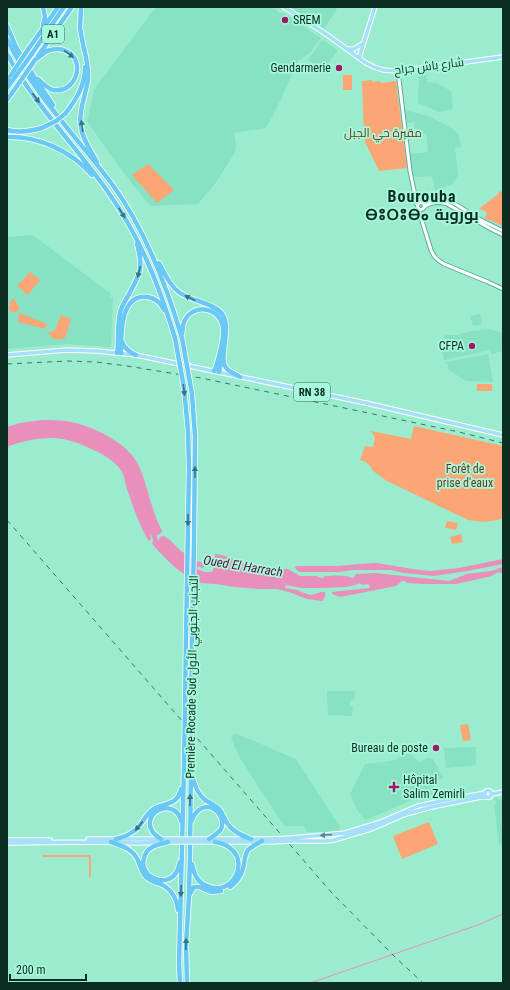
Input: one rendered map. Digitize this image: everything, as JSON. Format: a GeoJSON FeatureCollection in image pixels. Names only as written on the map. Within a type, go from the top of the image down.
{"type":"FeatureCollection","features":[{"type":"Feature","properties":{"kind":"highway"},"geometry":{"type":"LineString","coordinates":[[33,42],[44,22],[45,13],[43,7]]}},
{"type":"Feature","properties":{"kind":"highway"},"geometry":{"type":"LineString","coordinates":[[7,84],[11,75],[58,7]]}},
{"type":"Feature","properties":{"kind":"highway","name":"A1"},"geometry":{"type":"LineString","coordinates":[[7,88],[31,56],[64,7]]}},
{"type":"Feature","properties":{"kind":"highway","name":"A1"},"geometry":{"type":"LineString","coordinates":[[7,100],[72,7]]}},
{"type":"Feature","properties":{"kind":"highway"},"geometry":{"type":"LineString","coordinates":[[81,7],[80,28],[88,66],[87,83],[81,110],[81,127],[90,151],[112,185]]}},
{"type":"Feature","properties":{"kind":"highway"},"geometry":{"type":"LineString","coordinates":[[7,26],[16,47],[70,132]]}},
{"type":"Feature","properties":{"kind":"highway","name":"Première Rocade Sud التجنب الجنوبي الأول"},"geometry":{"type":"LineString","coordinates":[[7,39],[20,64],[35,86],[112,185],[130,212],[159,270],[174,310],[182,338],[192,394],[195,436],[190,855],[186,945],[187,983]]}},
{"type":"Feature","properties":{"kind":"highway"},"geometry":{"type":"LineString","coordinates":[[7,130],[24,132],[34,131],[56,121],[65,114],[77,99],[83,83],[85,68],[84,48]]}},
{"type":"Feature","properties":{"kind":"highway"},"geometry":{"type":"LineString","coordinates":[[33,75],[53,90],[62,89],[68,87],[73,82],[78,70],[77,64],[73,57],[68,52],[61,49],[50,50],[35,60]]}},
{"type":"Feature","properties":{"kind":"highway","name":"Première Rocade Sud التجنب الجنوبي الأول"},"geometry":{"type":"LineString","coordinates":[[7,54],[32,94],[77,150],[108,192],[134,234],[155,278],[175,338],[184,388],[188,431],[189,469],[179,964],[180,983]]}},
{"type":"Feature","properties":{"kind":"highway"},"geometry":{"type":"LineString","coordinates":[[7,61],[16,69]]}},
{"type":"Feature","properties":{"kind":"highway"},"geometry":{"type":"LineString","coordinates":[[7,79],[11,75]]}},
{"type":"Feature","properties":{"kind":"highway"},"geometry":{"type":"LineString","coordinates":[[7,137],[26,138],[41,141],[55,147],[76,160],[108,192]]}},
{"type":"Feature","properties":{"kind":"highway"},"geometry":{"type":"LineString","coordinates":[[119,353],[120,312],[136,282],[140,268],[141,257],[134,234]]}},
{"type":"Feature","properties":{"kind":"highway"},"geometry":{"type":"LineString","coordinates":[[142,235],[170,283],[179,292],[188,298],[216,308],[222,314],[226,323],[227,332],[219,372]]}},
{"type":"Feature","properties":{"kind":"highway"},"geometry":{"type":"LineString","coordinates":[[119,353],[124,313],[129,304],[135,298],[143,296],[158,301],[163,307],[175,338]]}},
{"type":"Feature","properties":{"kind":"highway"},"geometry":{"type":"LineString","coordinates":[[182,338],[184,321],[195,310],[201,308],[209,310],[219,317],[224,329],[223,339],[214,371]]}},
{"type":"Feature","properties":{"kind":"highway"},"geometry":{"type":"LineString","coordinates":[[121,341],[124,347],[136,355]]}},
{"type":"Feature","properties":{"kind":"highway"},"geometry":{"type":"LineString","coordinates":[[224,349],[224,362],[227,369],[240,377]]}},
{"type":"Feature","properties":{"kind":"highway"},"geometry":{"type":"LineString","coordinates":[[116,839],[134,832],[153,809],[176,800],[181,791],[184,768]]}},
{"type":"Feature","properties":{"kind":"highway"},"geometry":{"type":"LineString","coordinates":[[190,772],[196,789],[205,800],[213,804],[221,811],[226,821],[234,831],[251,839]]}},
{"type":"Feature","properties":{"kind":"highway"},"geometry":{"type":"LineString","coordinates":[[190,828],[193,818],[200,809],[204,807],[214,809],[221,817],[222,825],[218,833],[208,839]]}},
{"type":"Feature","properties":{"kind":"highway"},"geometry":{"type":"LineString","coordinates":[[161,839],[152,832],[150,824],[151,817],[159,810],[166,808],[176,812],[180,817],[182,829]]}},
{"type":"Feature","properties":{"kind":"highway"},"geometry":{"type":"LineString","coordinates":[[171,841],[151,848],[145,854],[143,867],[146,873],[154,879],[165,880],[172,877],[178,870],[182,854]]}},
{"type":"Feature","properties":{"kind":"highway"},"geometry":{"type":"LineString","coordinates":[[111,842],[134,853],[146,877],[151,881],[163,885],[171,891],[177,902],[180,921]]}},
{"type":"Feature","properties":{"kind":"highway"},"geometry":{"type":"LineString","coordinates":[[190,855],[194,874],[200,882],[205,886],[212,888],[223,887],[234,879],[238,870],[239,862],[236,854],[231,848],[215,842]]}},
{"type":"Feature","properties":{"kind":"highway"},"geometry":{"type":"LineString","coordinates":[[189,896],[194,887],[216,892],[233,885],[243,870],[247,851],[253,846],[262,842]]}},
{"type":"Feature","properties":{"kind":"main road","name":"شارع باش جراح"},"geometry":{"type":"LineString","coordinates":[[284,7],[366,63],[383,70],[398,70],[503,57]]}},
{"type":"Feature","properties":{"kind":"main road"},"geometry":{"type":"LineString","coordinates":[[359,58],[375,7]]}},
{"type":"Feature","properties":{"kind":"main road"},"geometry":{"type":"LineString","coordinates":[[347,49],[354,49],[363,43]]}},
{"type":"Feature","properties":{"kind":"main road","name":"RN 38"},"geometry":{"type":"LineString","coordinates":[[7,355],[67,350],[136,355],[366,403],[503,435]]}},
{"type":"Feature","properties":{"kind":"main road"},"geometry":{"type":"LineString","coordinates":[[203,841],[208,839],[292,840],[345,833],[418,806],[441,801],[485,795],[486,791],[491,792],[492,794],[503,792]]}},
{"type":"Feature","properties":{"kind":"main road"},"geometry":{"type":"LineString","coordinates":[[7,842],[116,839],[161,839],[171,841]]}},
{"type":"Feature","properties":{"kind":"main road"},"geometry":{"type":"LineString","coordinates":[[7,842],[262,842],[270,840]]}},
{"type":"Feature","properties":{"kind":"street"},"geometry":{"type":"LineString","coordinates":[[398,70],[410,171],[416,199],[420,209],[424,208]]}},
{"type":"Feature","properties":{"kind":"street"},"geometry":{"type":"LineString","coordinates":[[419,205],[436,200],[448,201],[503,231]]}},
{"type":"Feature","properties":{"kind":"street"},"geometry":{"type":"LineString","coordinates":[[420,215],[424,208],[432,202],[439,202],[447,204],[503,235]]}},
{"type":"Feature","properties":{"kind":"street"},"geometry":{"type":"LineString","coordinates":[[419,205],[424,204],[424,208]]}},
{"type":"Feature","properties":{"kind":"street"},"geometry":{"type":"LineString","coordinates":[[419,205],[420,215],[431,250],[437,260],[503,289]]}},
{"type":"Feature","properties":{"kind":"shaded area"},"geometry":{"type":"Polygon","coordinates":[[[156,7],[270,7],[279,13],[285,14],[321,38],[310,53],[298,61],[266,128],[234,133],[236,145],[235,152],[215,184],[198,204],[150,206],[117,164],[87,121],[95,88],[156,7]]]}},
{"type":"Feature","properties":{"kind":"shaded area"},"geometry":{"type":"Polygon","coordinates":[[[289,7],[338,7],[324,29],[289,7]]]}},
{"type":"Feature","properties":{"kind":"shaded area"},"geometry":{"type":"Polygon","coordinates":[[[322,40],[338,50],[326,67],[320,63],[317,66],[308,60],[322,40]]]}},
{"type":"Feature","properties":{"kind":"shaded area"},"geometry":{"type":"Polygon","coordinates":[[[426,71],[427,82],[436,83],[451,91],[453,109],[439,112],[418,103],[419,73],[426,71]]]}},
{"type":"Feature","properties":{"kind":"shaded area"},"geometry":{"type":"Polygon","coordinates":[[[405,110],[428,116],[453,129],[459,136],[461,147],[455,148],[458,176],[452,185],[435,190],[432,176],[413,176],[410,154],[428,152],[428,150],[426,134],[415,134],[414,122],[407,123],[405,110]]]}},
{"type":"Feature","properties":{"kind":"shaded area"},"geometry":{"type":"Polygon","coordinates":[[[33,235],[111,294],[110,297],[113,298],[111,347],[67,344],[7,349],[7,237],[33,235]]]}},
{"type":"Feature","properties":{"kind":"shaded area"},"geometry":{"type":"Polygon","coordinates":[[[480,314],[482,324],[473,326],[470,316],[480,314]]]}},
{"type":"Feature","properties":{"kind":"shaded area","name":"CFPA"},"geometry":{"type":"Polygon","coordinates":[[[490,329],[503,333],[503,351],[491,354],[490,350],[444,360],[440,342],[446,335],[455,335],[490,329]]]}},
{"type":"Feature","properties":{"kind":"shaded area"},"geometry":{"type":"Polygon","coordinates":[[[488,354],[493,382],[466,381],[449,370],[446,362],[488,354]]]}},
{"type":"Feature","properties":{"kind":"shaded area"},"geometry":{"type":"Polygon","coordinates":[[[327,691],[355,691],[354,700],[350,701],[350,705],[353,707],[352,716],[328,715],[327,691]]]}},
{"type":"Feature","properties":{"kind":"shaded area"},"geometry":{"type":"Polygon","coordinates":[[[235,733],[296,759],[340,827],[338,833],[307,832],[304,826],[284,826],[240,758],[231,738],[235,733]]]}},
{"type":"Feature","properties":{"kind":"shaded area"},"geometry":{"type":"Polygon","coordinates":[[[476,747],[476,765],[446,768],[444,748],[476,747]]]}},
{"type":"Feature","properties":{"kind":"shaded area","name":"Hôpital Salim Zemirli"},"geometry":{"type":"Polygon","coordinates":[[[410,753],[419,762],[427,758],[433,759],[443,778],[432,783],[438,791],[435,795],[410,801],[366,820],[364,819],[356,808],[350,794],[365,764],[392,761],[410,753]]]}},
{"type":"Feature","properties":{"kind":"shaded area"},"geometry":{"type":"Polygon","coordinates":[[[494,798],[498,798],[499,800],[503,799],[503,843],[499,844],[494,805],[496,804],[494,798]]]}},
{"type":"Feature","properties":{"kind":"green space"},"geometry":{"type":"Polygon","coordinates":[[[343,75],[352,75],[352,90],[343,90],[343,75]]]}},
{"type":"Feature","properties":{"kind":"green space","name":"مقبرة حي الجبل"},"geometry":{"type":"Polygon","coordinates":[[[372,80],[372,82],[380,81],[381,83],[396,81],[407,168],[379,171],[366,144],[364,137],[362,81],[372,80]]]}},
{"type":"Feature","properties":{"kind":"green space"},"geometry":{"type":"Polygon","coordinates":[[[148,164],[174,190],[157,203],[132,175],[148,164]]]}},
{"type":"Feature","properties":{"kind":"green space"},"geometry":{"type":"Polygon","coordinates":[[[500,191],[503,192],[503,226],[485,218],[487,212],[480,209],[500,191]]]}},
{"type":"Feature","properties":{"kind":"green space"},"geometry":{"type":"Polygon","coordinates":[[[30,272],[40,280],[28,295],[17,286],[30,272]]]}},
{"type":"Feature","properties":{"kind":"green space"},"geometry":{"type":"Polygon","coordinates":[[[13,298],[20,308],[15,313],[9,310],[10,302],[13,298]]]}},
{"type":"Feature","properties":{"kind":"green space"},"geometry":{"type":"Polygon","coordinates":[[[19,313],[47,324],[45,329],[18,322],[19,313]]]}},
{"type":"Feature","properties":{"kind":"green space"},"geometry":{"type":"Polygon","coordinates":[[[61,315],[71,319],[66,335],[64,339],[53,339],[48,333],[55,330],[61,315]]]}},
{"type":"Feature","properties":{"kind":"green space"},"geometry":{"type":"Polygon","coordinates":[[[477,384],[492,384],[492,391],[477,391],[477,384]]]}},
{"type":"Feature","properties":{"kind":"green space","name":"Forêt de prise d'eaux"},"geometry":{"type":"Polygon","coordinates":[[[414,426],[503,446],[503,518],[483,522],[468,520],[387,481],[373,471],[366,462],[360,460],[365,446],[373,447],[375,438],[371,431],[411,439],[414,426]]]}},
{"type":"Feature","properties":{"kind":"green space"},"geometry":{"type":"Polygon","coordinates":[[[447,521],[458,523],[456,530],[445,528],[447,521]]]}},
{"type":"Feature","properties":{"kind":"green space"},"geometry":{"type":"Polygon","coordinates":[[[461,534],[463,542],[452,544],[450,537],[461,534]]]}},
{"type":"Feature","properties":{"kind":"green space"},"geometry":{"type":"Polygon","coordinates":[[[468,724],[471,740],[463,741],[460,725],[468,724]]]}},
{"type":"Feature","properties":{"kind":"green space"},"geometry":{"type":"Polygon","coordinates":[[[429,822],[438,844],[402,859],[393,836],[429,822]]]}},
{"type":"Feature","properties":{"kind":"green space"},"geometry":{"type":"Polygon","coordinates":[[[42,855],[90,855],[91,877],[89,877],[89,857],[43,857],[42,855]]]}},
{"type":"Feature","properties":{"kind":"water"},"geometry":{"type":"Polygon","coordinates":[[[42,420],[66,421],[86,426],[107,436],[126,449],[138,464],[162,531],[161,533],[154,536],[153,533],[150,534],[151,539],[149,541],[148,540],[134,509],[126,487],[124,476],[120,468],[114,462],[96,451],[78,443],[52,438],[21,442],[7,447],[7,427],[20,423],[42,420]]]}},
{"type":"Feature","properties":{"kind":"water"},"geometry":{"type":"Polygon","coordinates":[[[164,536],[181,551],[203,563],[205,565],[203,568],[198,566],[197,569],[205,572],[213,571],[215,554],[252,566],[288,569],[300,576],[317,576],[321,578],[325,576],[346,576],[352,578],[356,574],[375,573],[449,581],[467,574],[491,571],[503,567],[503,573],[500,572],[492,576],[456,584],[423,584],[402,581],[396,586],[340,597],[332,594],[332,592],[370,587],[368,584],[362,585],[360,583],[346,587],[302,588],[286,585],[285,587],[311,595],[325,592],[325,596],[322,601],[307,599],[277,589],[259,589],[200,583],[197,579],[186,575],[176,567],[153,545],[152,542],[158,541],[160,537],[164,536]]]}},
{"type":"Feature","properties":{"kind":"water"},"geometry":{"type":"Polygon","coordinates":[[[503,559],[503,564],[434,576],[391,570],[300,572],[295,568],[297,566],[337,566],[376,563],[430,571],[459,568],[503,559]]]}},
{"type":"Feature","properties":{"kind":"waterway","name":"Oued El Harrach"},"geometry":{"type":"LineString","coordinates":[[152,529],[156,542],[159,546]]}},
{"type":"Feature","properties":{"kind":"waterway"},"geometry":{"type":"LineString","coordinates":[[310,983],[478,925],[503,914]]}},
{"type":"Feature","properties":{"kind":"railway"},"geometry":{"type":"LineString","coordinates":[[7,364],[68,361],[96,362],[127,366],[201,378],[459,432],[503,443]]}},
{"type":"Feature","properties":{"kind":"railway"},"geometry":{"type":"LineString","coordinates":[[7,520],[332,893],[423,983]]}},
{"type":"Feature","properties":{"kind":"place","name":"SREM"},"geometry":{"type":"Point","coordinates":[285,20]}},
{"type":"Feature","properties":{"kind":"place","name":"Gendarmerie"},"geometry":{"type":"Point","coordinates":[339,68]}},
{"type":"Feature","properties":{"kind":"place","name":"CFPA"},"geometry":{"type":"Point","coordinates":[472,346]}},
{"type":"Feature","properties":{"kind":"place","name":"Bureau de poste"},"geometry":{"type":"Point","coordinates":[436,748]}},
{"type":"Feature","properties":{"kind":"place","name":"Hôpital Salim Zemirli"},"geometry":{"type":"Point","coordinates":[394,787]}},
{"type":"Feature","properties":{"kind":"district","name":"Bourouba ⴱⵓⵔⵓⴱⴰ بوروبة"},"geometry":{"type":"Point","coordinates":[422,205]}}]}
